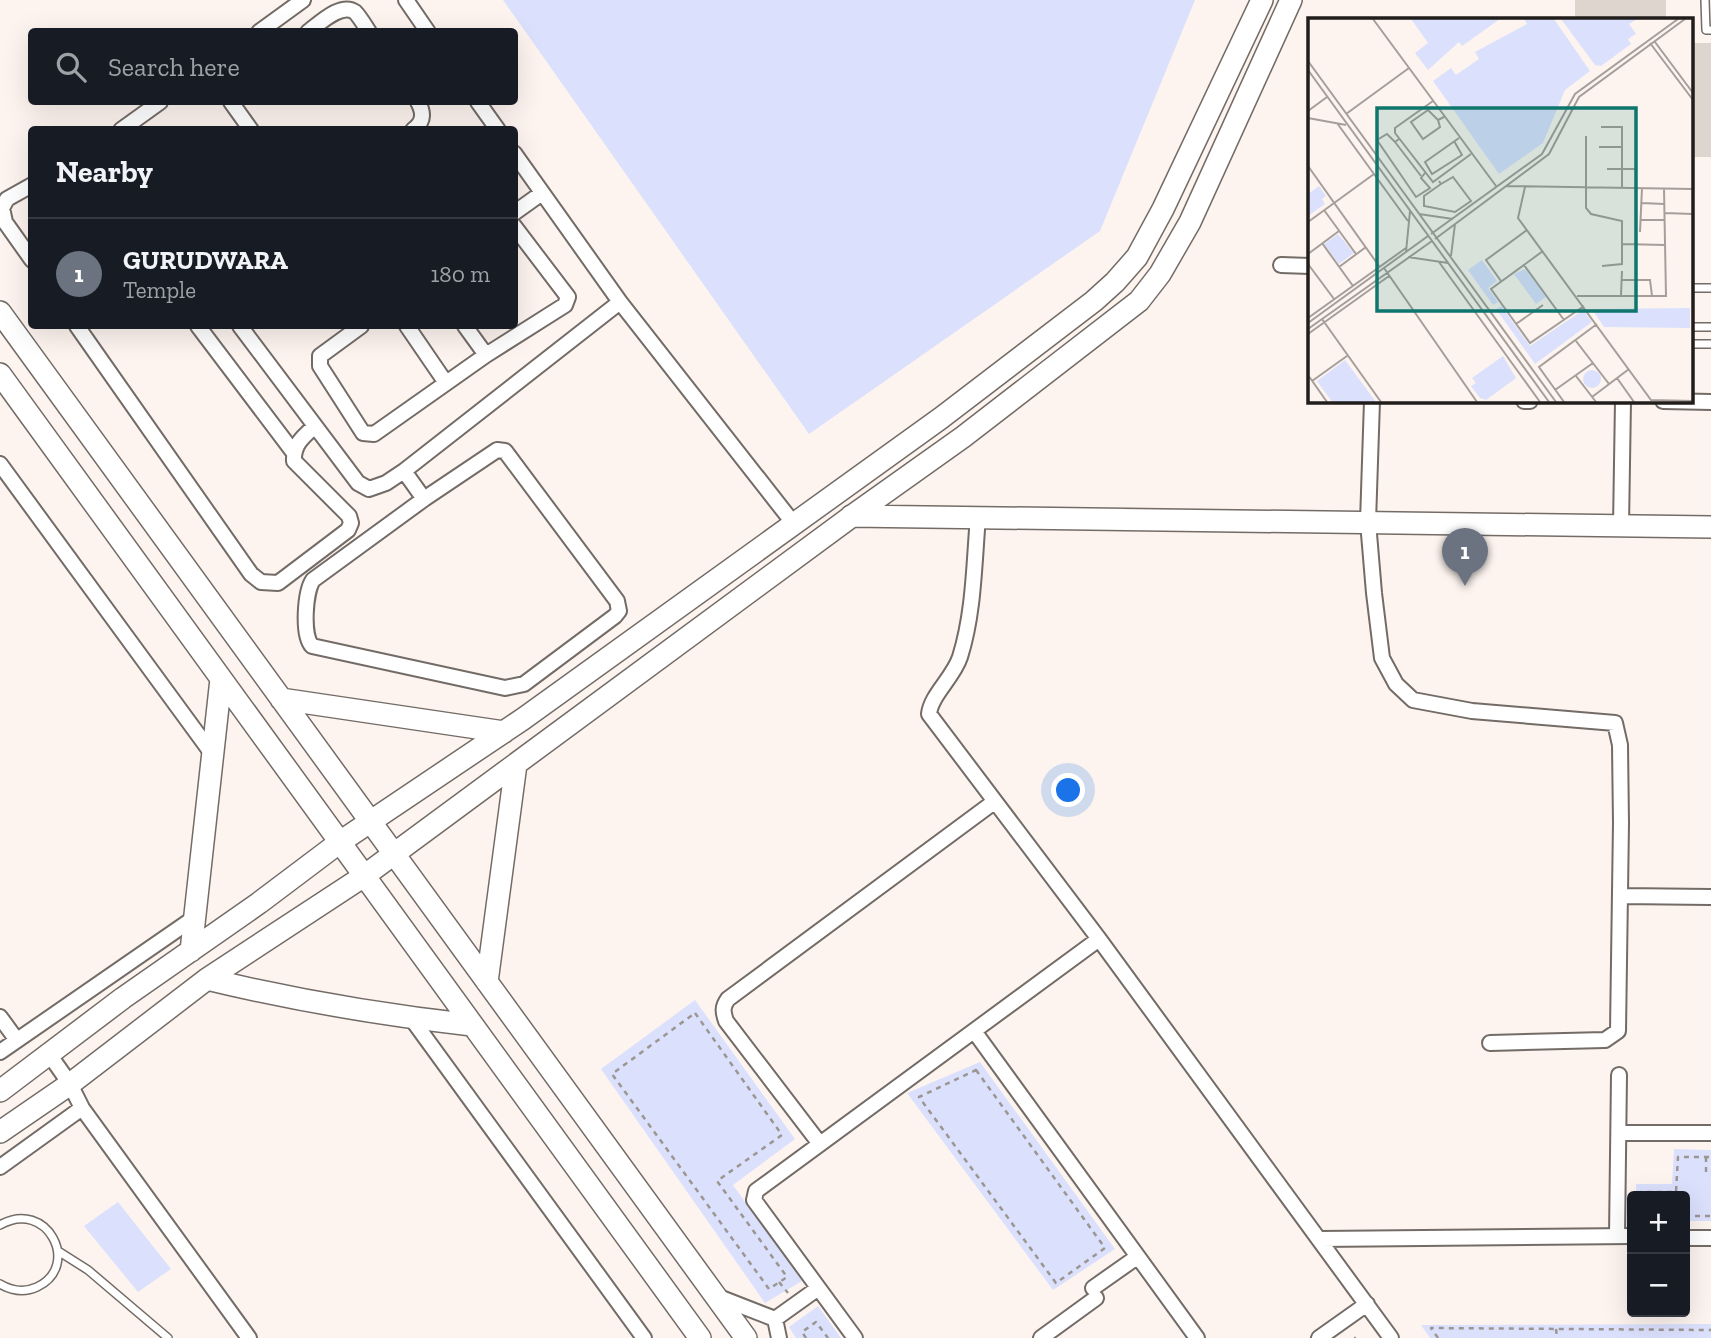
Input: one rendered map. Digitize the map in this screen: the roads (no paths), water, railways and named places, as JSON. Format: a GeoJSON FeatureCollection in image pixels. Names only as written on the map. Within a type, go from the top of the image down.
{"type":"FeatureCollection","features":[{"type":"Feature","properties":{"kind":"main road"},"geometry":{"type":"LineString","coordinates":[[0,1091],[123,998],[259,903],[340,842],[504,732],[941,418],[1094,301],[1137,257],[1163,209],[1262,0]]}},
{"type":"Feature","properties":{"kind":"main road"},"geometry":{"type":"LineString","coordinates":[[0,1132],[70,1084],[207,979],[364,876],[852,516],[963,438],[1139,301],[1160,274],[1190,222],[1291,0]]}},
{"type":"Feature","properties":{"kind":"main road"},"geometry":{"type":"LineString","coordinates":[[0,312],[746,1338]]}},
{"type":"Feature","properties":{"kind":"main road"},"geometry":{"type":"LineString","coordinates":[[0,374],[700,1338]]}},
{"type":"Feature","properties":{"kind":"main road"},"geometry":{"type":"LineString","coordinates":[[794,524],[852,516],[1711,527]]}},
{"type":"Feature","properties":{"kind":"main road"},"geometry":{"type":"LineString","coordinates":[[191,951],[221,678]]}},
{"type":"Feature","properties":{"kind":"main road"},"geometry":{"type":"LineString","coordinates":[[281,699],[504,732]]}},
{"type":"Feature","properties":{"kind":"main road"},"geometry":{"type":"LineString","coordinates":[[487,982],[516,764]]}},
{"type":"Feature","properties":{"kind":"main road"},"geometry":{"type":"LineString","coordinates":[[207,979],[263,992],[411,1018],[472,1025]]}},
{"type":"Feature","properties":{"kind":"street"},"geometry":{"type":"LineString","coordinates":[[264,28],[303,0]]}},
{"type":"Feature","properties":{"kind":"street"},"geometry":{"type":"LineString","coordinates":[[406,0],[425,28]]}},
{"type":"Feature","properties":{"kind":"street"},"geometry":{"type":"LineString","coordinates":[[314,28],[340,10],[349,10],[354,12],[366,28]]}},
{"type":"Feature","properties":{"kind":"street"},"geometry":{"type":"LineString","coordinates":[[127,126],[156,105]]}},
{"type":"Feature","properties":{"kind":"street"},"geometry":{"type":"LineString","coordinates":[[233,105],[248,126]]}},
{"type":"Feature","properties":{"kind":"street"},"geometry":{"type":"LineString","coordinates":[[419,105],[422,119],[419,126]]}},
{"type":"Feature","properties":{"kind":"street"},"geometry":{"type":"LineString","coordinates":[[480,105],[495,126]]}},
{"type":"Feature","properties":{"kind":"street"},"geometry":{"type":"LineString","coordinates":[[518,159],[620,302],[794,524]]}},
{"type":"Feature","properties":{"kind":"street"},"geometry":{"type":"LineString","coordinates":[[28,187],[7,199],[2,208],[5,222],[28,254]]}},
{"type":"Feature","properties":{"kind":"street"},"geometry":{"type":"LineString","coordinates":[[518,210],[542,192]]}},
{"type":"Feature","properties":{"kind":"street"},"geometry":{"type":"LineString","coordinates":[[356,329],[320,356],[320,366],[363,433],[374,434],[486,355],[565,305],[568,297],[518,231]]}},
{"type":"Feature","properties":{"kind":"street"},"geometry":{"type":"LineString","coordinates":[[1281,265],[1308,266]]}},
{"type":"Feature","properties":{"kind":"street"},"geometry":{"type":"LineString","coordinates":[[242,329],[358,483],[369,489],[386,483],[404,471],[620,302]]}},
{"type":"Feature","properties":{"kind":"street"},"geometry":{"type":"LineString","coordinates":[[79,329],[251,573],[261,582],[278,583],[348,530],[351,523],[349,516],[294,461],[299,441],[315,426]]}},
{"type":"Feature","properties":{"kind":"street"},"geometry":{"type":"LineString","coordinates":[[200,329],[294,453]]}},
{"type":"Feature","properties":{"kind":"street"},"geometry":{"type":"LineString","coordinates":[[409,329],[446,383]]}},
{"type":"Feature","properties":{"kind":"street"},"geometry":{"type":"LineString","coordinates":[[467,329],[486,355]]}},
{"type":"Feature","properties":{"kind":"street"},"geometry":{"type":"LineString","coordinates":[[1372,402],[1368,522],[1382,658],[1396,684],[1413,700],[1472,711],[1615,723],[1620,745],[1618,1031],[1605,1040],[1490,1043]]}},
{"type":"Feature","properties":{"kind":"street"},"geometry":{"type":"LineString","coordinates":[[1621,526],[1623,402]]}},
{"type":"Feature","properties":{"kind":"street"},"geometry":{"type":"LineString","coordinates":[[497,450],[505,451],[617,601],[619,611],[531,679],[516,687],[505,688],[312,646],[306,635],[307,593],[313,580],[424,499],[497,450]]}},
{"type":"Feature","properties":{"kind":"street"},"geometry":{"type":"LineString","coordinates":[[0,464],[213,755]]}},
{"type":"Feature","properties":{"kind":"street"},"geometry":{"type":"LineString","coordinates":[[404,471],[424,499]]}},
{"type":"Feature","properties":{"kind":"street"},"geometry":{"type":"LineString","coordinates":[[978,517],[964,640],[950,679],[930,705],[929,714],[1099,939],[1391,1338]]}},
{"type":"Feature","properties":{"kind":"street"},"geometry":{"type":"LineString","coordinates":[[820,1144],[726,1021],[724,1004],[995,802]]}},
{"type":"Feature","properties":{"kind":"street"},"geometry":{"type":"LineString","coordinates":[[1621,896],[1711,897]]}},
{"type":"Feature","properties":{"kind":"street"},"geometry":{"type":"LineString","coordinates":[[0,1052],[194,918]]}},
{"type":"Feature","properties":{"kind":"street"},"geometry":{"type":"LineString","coordinates":[[855,1338],[754,1200],[756,1191],[1099,939]]}},
{"type":"Feature","properties":{"kind":"street"},"geometry":{"type":"LineString","coordinates":[[0,1017],[16,1039]]}},
{"type":"Feature","properties":{"kind":"street"},"geometry":{"type":"LineString","coordinates":[[411,1018],[643,1338]]}},
{"type":"Feature","properties":{"kind":"street"},"geometry":{"type":"LineString","coordinates":[[974,1031],[1197,1338]]}},
{"type":"Feature","properties":{"kind":"street"},"geometry":{"type":"LineString","coordinates":[[49,1054],[70,1084],[82,1108],[249,1338]]}},
{"type":"Feature","properties":{"kind":"street"},"geometry":{"type":"LineString","coordinates":[[1617,1236],[1619,1075]]}},
{"type":"Feature","properties":{"kind":"street"},"geometry":{"type":"LineString","coordinates":[[0,1167],[82,1108]]}},
{"type":"Feature","properties":{"kind":"street"},"geometry":{"type":"LineString","coordinates":[[1620,1133],[1711,1133]]}},
{"type":"Feature","properties":{"kind":"street"},"geometry":{"type":"LineString","coordinates":[[1320,1239],[1627,1236]]}},
{"type":"Feature","properties":{"kind":"street"},"geometry":{"type":"LineString","coordinates":[[1690,1238],[1711,1238]]}},
{"type":"Feature","properties":{"kind":"street"},"geometry":{"type":"LineString","coordinates":[[1041,1338],[1137,1256]]}},
{"type":"Feature","properties":{"kind":"street"},"geometry":{"type":"LineString","coordinates":[[775,1319],[817,1289]]}},
{"type":"Feature","properties":{"kind":"street"},"geometry":{"type":"LineString","coordinates":[[715,1295],[775,1319]]}},
{"type":"Feature","properties":{"kind":"street"},"geometry":{"type":"LineString","coordinates":[[1319,1338],[1367,1304]]}},
{"type":"Feature","properties":{"kind":"street"},"geometry":{"type":"LineString","coordinates":[[775,1319],[779,1338]]}},
{"type":"Feature","properties":{"kind":"lane"},"geometry":{"type":"LineString","coordinates":[[1705,0],[1706,30],[1711,30]]}},
{"type":"Feature","properties":{"kind":"lane"},"geometry":{"type":"LineString","coordinates":[[0,1214],[3,1223],[26,1218],[38,1222],[48,1229],[55,1239],[58,1251],[57,1264],[52,1275],[43,1284],[32,1290],[20,1291],[0,1284]]}},
{"type":"Feature","properties":{"kind":"lane"},"geometry":{"type":"LineString","coordinates":[[58,1251],[88,1270],[167,1338]]}},
{"type":"Feature","properties":{"kind":"place","name":"GURUDWARA"},"geometry":{"type":"Point","coordinates":[1465,586]}}]}
